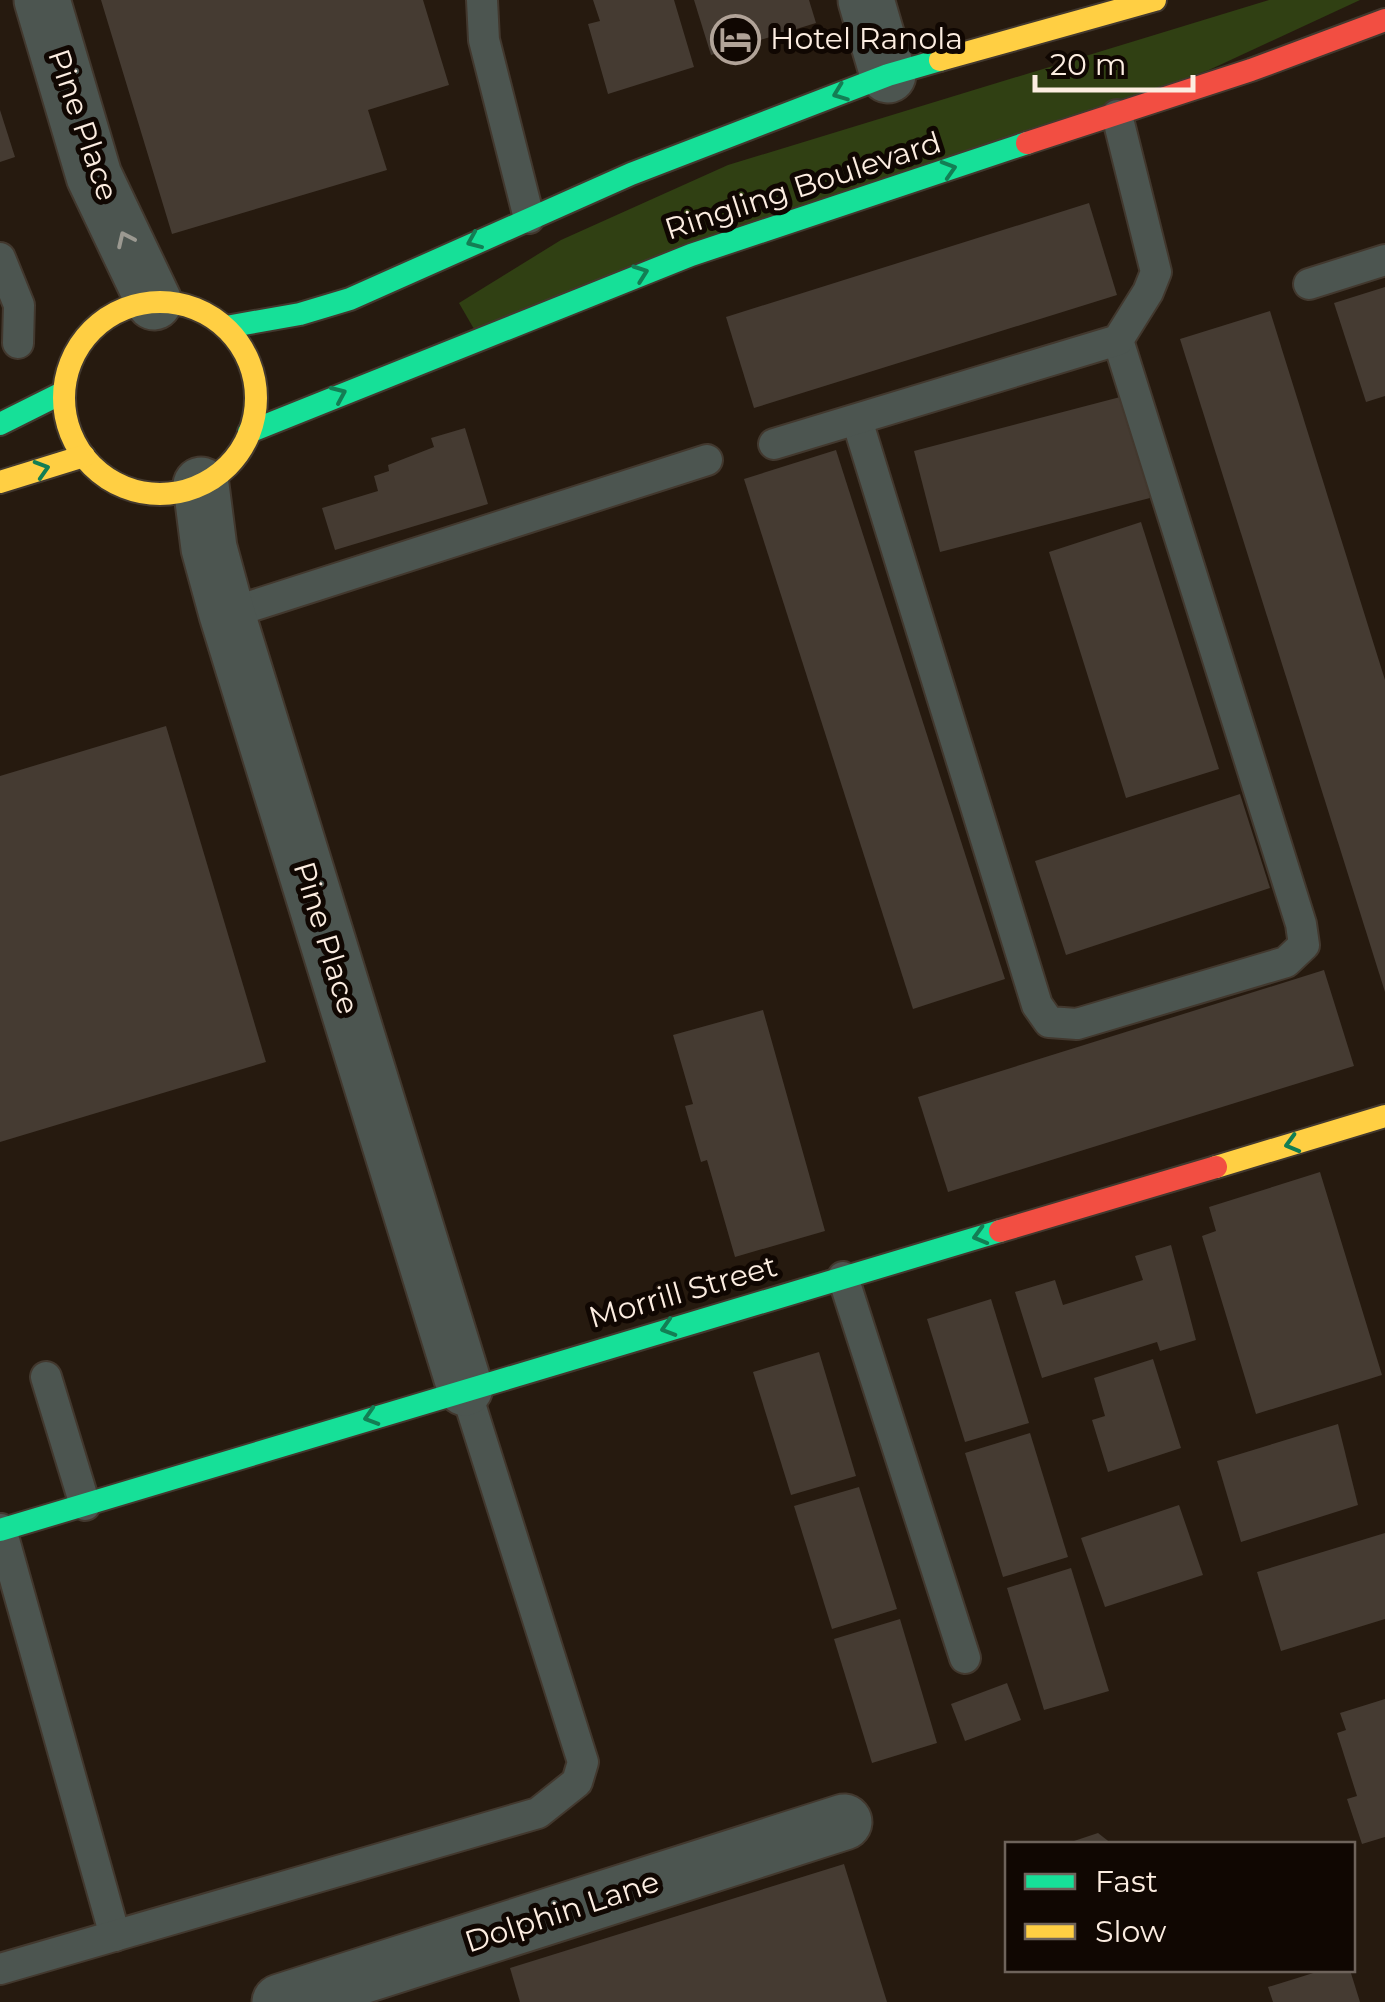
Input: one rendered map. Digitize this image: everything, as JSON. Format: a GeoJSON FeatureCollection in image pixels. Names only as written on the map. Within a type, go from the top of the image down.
{"type":"FeatureCollection","features":[{"type":"Feature","properties":{"kind":"street","name":"Pine Place"},"geometry":{"type":"LineString","coordinates":[[42,0],[94,176],[154,302]]}},
{"type":"Feature","properties":{"kind":"street"},"geometry":{"type":"LineString","coordinates":[[866,0],[888,75]]}},
{"type":"Feature","properties":{"kind":"street"},"geometry":{"type":"LineString","coordinates":[[226,327],[300,314],[350,299],[530,218],[888,75],[1155,0]]}},
{"type":"Feature","properties":{"kind":"street","name":"Ringling Boulevard"},"geometry":{"type":"LineString","coordinates":[[250,432],[488,330],[664,264],[1117,114],[1385,20]]}},
{"type":"Feature","properties":{"kind":"street"},"geometry":{"type":"LineString","coordinates":[[154,302],[180,304],[226,327],[250,365],[255,399],[250,432],[230,462],[200,485],[165,494],[112,481],[84,456],[72,437],[64,392],[69,367],[88,334],[117,312],[154,302]]}},
{"type":"Feature","properties":{"kind":"street"},"geometry":{"type":"LineString","coordinates":[[0,424],[64,392]]}},
{"type":"Feature","properties":{"kind":"street"},"geometry":{"type":"LineString","coordinates":[[0,482],[84,456]]}},
{"type":"Feature","properties":{"kind":"street","name":"Pine Place"},"geometry":{"type":"LineString","coordinates":[[200,485],[208,548],[227,614],[464,1388]]}},
{"type":"Feature","properties":{"kind":"street","name":"Morrill Street"},"geometry":{"type":"LineString","coordinates":[[1,1529],[1385,1116]]}},
{"type":"Feature","properties":{"kind":"street","name":"Dolphin Lane"},"geometry":{"type":"LineString","coordinates":[[280,2002],[844,1822]]}},
{"type":"Feature","properties":{"kind":"lane"},"geometry":{"type":"LineString","coordinates":[[482,0],[484,40],[530,218]]}},
{"type":"Feature","properties":{"kind":"lane"},"geometry":{"type":"LineString","coordinates":[[774,444],[1118,340],[1156,272],[1117,114]]}},
{"type":"Feature","properties":{"kind":"lane"},"geometry":{"type":"LineString","coordinates":[[0,258],[19,305],[18,343]]}},
{"type":"Feature","properties":{"kind":"lane"},"geometry":{"type":"LineString","coordinates":[[1309,284],[1385,260]]}},
{"type":"Feature","properties":{"kind":"lane"},"geometry":{"type":"LineString","coordinates":[[857,420],[1031,986],[1049,1022],[1077,1024],[1286,962],[1304,946],[1301,924],[1118,340]]}},
{"type":"Feature","properties":{"kind":"lane"},"geometry":{"type":"LineString","coordinates":[[227,614],[707,460]]}},
{"type":"Feature","properties":{"kind":"lane"},"geometry":{"type":"LineString","coordinates":[[842,1276],[965,1658]]}},
{"type":"Feature","properties":{"kind":"lane"},"geometry":{"type":"LineString","coordinates":[[46,1376],[85,1504]]}},
{"type":"Feature","properties":{"kind":"lane"},"geometry":{"type":"LineString","coordinates":[[0,1970],[538,1813],[576,1782],[583,1762],[464,1388]]}},
{"type":"Feature","properties":{"kind":"lane"},"geometry":{"type":"LineString","coordinates":[[1,1529],[115,1936]]}},
{"type":"Feature","properties":{"kind":"green space"},"geometry":{"type":"Polygon","coordinates":[[[1269,0],[1360,0],[1209,70],[474,329],[459,303],[561,240],[728,165],[1269,0]]]}},
{"type":"Feature","properties":{"kind":"building"},"geometry":{"type":"Polygon","coordinates":[[[101,0],[423,0],[449,85],[368,110],[387,170],[172,234],[101,0]]]}},
{"type":"Feature","properties":{"kind":"building"},"geometry":{"type":"Polygon","coordinates":[[[593,0],[674,0],[694,67],[608,94],[588,24],[600,21],[593,0]]]}},
{"type":"Feature","properties":{"kind":"building","name":"Hotel Ranola"},"geometry":{"type":"Polygon","coordinates":[[[694,0],[809,0],[816,23],[711,55],[694,0]]]}},
{"type":"Feature","properties":{"kind":"building"},"geometry":{"type":"Polygon","coordinates":[[[0,110],[15,157],[0,162],[0,110]]]}},
{"type":"Feature","properties":{"kind":"building"},"geometry":{"type":"Polygon","coordinates":[[[1089,203],[1117,295],[754,408],[726,317],[1089,203]]]}},
{"type":"Feature","properties":{"kind":"building"},"geometry":{"type":"Polygon","coordinates":[[[1385,287],[1385,396],[1366,402],[1334,303],[1385,287]]]}},
{"type":"Feature","properties":{"kind":"building"},"geometry":{"type":"Polygon","coordinates":[[[1270,311],[1385,680],[1385,992],[1180,339],[1270,311]]]}},
{"type":"Feature","properties":{"kind":"building"},"geometry":{"type":"Polygon","coordinates":[[[1124,396],[1150,498],[940,552],[914,451],[1124,396]]]}},
{"type":"Feature","properties":{"kind":"building"},"geometry":{"type":"Polygon","coordinates":[[[465,428],[488,504],[335,550],[322,508],[378,491],[374,476],[389,471],[388,465],[434,447],[431,438],[465,428]]]}},
{"type":"Feature","properties":{"kind":"building"},"geometry":{"type":"Polygon","coordinates":[[[836,450],[1005,979],[913,1009],[744,479],[836,450]]]}},
{"type":"Feature","properties":{"kind":"building"},"geometry":{"type":"Polygon","coordinates":[[[1141,522],[1219,769],[1126,798],[1049,552],[1141,522]]]}},
{"type":"Feature","properties":{"kind":"building"},"geometry":{"type":"Polygon","coordinates":[[[166,726],[266,1062],[0,1142],[0,776],[166,726]]]}},
{"type":"Feature","properties":{"kind":"building"},"geometry":{"type":"Polygon","coordinates":[[[1240,794],[1270,888],[1066,955],[1035,861],[1240,794]]]}},
{"type":"Feature","properties":{"kind":"building"},"geometry":{"type":"Polygon","coordinates":[[[1324,970],[1354,1066],[948,1192],[918,1097],[1324,970]]]}},
{"type":"Feature","properties":{"kind":"building"},"geometry":{"type":"Polygon","coordinates":[[[763,1010],[825,1231],[735,1257],[707,1160],[701,1162],[685,1106],[693,1104],[673,1035],[763,1010]]]}},
{"type":"Feature","properties":{"kind":"building"},"geometry":{"type":"Polygon","coordinates":[[[1320,1172],[1382,1375],[1256,1414],[1202,1236],[1216,1231],[1209,1207],[1320,1172]]]}},
{"type":"Feature","properties":{"kind":"building"},"geometry":{"type":"Polygon","coordinates":[[[1171,1245],[1196,1340],[1160,1351],[1157,1342],[1042,1378],[1015,1292],[1055,1280],[1063,1305],[1143,1280],[1135,1256],[1171,1245]]]}},
{"type":"Feature","properties":{"kind":"building"},"geometry":{"type":"Polygon","coordinates":[[[991,1299],[1029,1423],[965,1442],[927,1319],[991,1299]]]}},
{"type":"Feature","properties":{"kind":"building"},"geometry":{"type":"Polygon","coordinates":[[[819,1352],[856,1476],[791,1495],[753,1372],[819,1352]]]}},
{"type":"Feature","properties":{"kind":"building"},"geometry":{"type":"Polygon","coordinates":[[[1153,1359],[1181,1448],[1108,1472],[1092,1420],[1105,1416],[1094,1378],[1153,1359]]]}},
{"type":"Feature","properties":{"kind":"building"},"geometry":{"type":"Polygon","coordinates":[[[1338,1424],[1358,1505],[1241,1542],[1217,1461],[1338,1424]]]}},
{"type":"Feature","properties":{"kind":"building"},"geometry":{"type":"Polygon","coordinates":[[[1030,1433],[1068,1557],[1003,1577],[965,1453],[1030,1433]]]}},
{"type":"Feature","properties":{"kind":"building"},"geometry":{"type":"Polygon","coordinates":[[[859,1487],[897,1609],[832,1629],[794,1506],[859,1487]]]}},
{"type":"Feature","properties":{"kind":"building"},"geometry":{"type":"Polygon","coordinates":[[[1179,1505],[1203,1575],[1105,1607],[1081,1538],[1179,1505]]]}},
{"type":"Feature","properties":{"kind":"building"},"geometry":{"type":"Polygon","coordinates":[[[1385,1533],[1385,1619],[1281,1651],[1257,1572],[1385,1533]]]}},
{"type":"Feature","properties":{"kind":"building"},"geometry":{"type":"Polygon","coordinates":[[[1071,1568],[1109,1691],[1044,1710],[1007,1588],[1071,1568]]]}},
{"type":"Feature","properties":{"kind":"building"},"geometry":{"type":"Polygon","coordinates":[[[900,1619],[937,1743],[872,1763],[834,1639],[900,1619]]]}},
{"type":"Feature","properties":{"kind":"building"},"geometry":{"type":"Polygon","coordinates":[[[1007,1683],[1021,1720],[965,1741],[951,1704],[1007,1683]]]}},
{"type":"Feature","properties":{"kind":"building"},"geometry":{"type":"Polygon","coordinates":[[[1385,1699],[1385,1837],[1362,1844],[1347,1799],[1357,1796],[1337,1733],[1346,1730],[1340,1713],[1385,1699]]]}},
{"type":"Feature","properties":{"kind":"building"},"geometry":{"type":"Polygon","coordinates":[[[1098,1833],[1109,1842],[1071,1842],[1098,1833]]]}},
{"type":"Feature","properties":{"kind":"building"},"geometry":{"type":"Polygon","coordinates":[[[844,1864],[887,2002],[520,2002],[510,1968],[844,1864]]]}},
{"type":"Feature","properties":{"kind":"building"},"geometry":{"type":"Polygon","coordinates":[[[1317,1972],[1351,1972],[1360,2002],[1273,2002],[1268,1987],[1317,1972]]]}},
{"type":"Feature","properties":{"kind":"traffic: fast"},"geometry":{"type":"LineString","coordinates":[[226,327],[300,314],[350,299],[631,174],[888,75],[940,60]]}},
{"type":"Feature","properties":{"kind":"traffic: fast"},"geometry":{"type":"LineString","coordinates":[[249,432],[691,255],[1027,143]]}},
{"type":"Feature","properties":{"kind":"traffic: fast"},"geometry":{"type":"LineString","coordinates":[[0,424],[64,392]]}},
{"type":"Feature","properties":{"kind":"traffic: fast"},"geometry":{"type":"LineString","coordinates":[[0,1530],[1000,1231]]}},
{"type":"Feature","properties":{"kind":"traffic: slow"},"geometry":{"type":"LineString","coordinates":[[940,60],[1155,0]]}},
{"type":"Feature","properties":{"kind":"traffic: slow"},"geometry":{"type":"LineString","coordinates":[[160,302],[197,310],[228,330],[248,361],[256,398],[248,435],[228,466],[197,486],[160,494],[123,486],[92,466],[72,435],[64,398],[72,361],[92,330],[123,310],[160,302]]}},
{"type":"Feature","properties":{"kind":"traffic: slow"},"geometry":{"type":"LineString","coordinates":[[0,482],[84,456]]}},
{"type":"Feature","properties":{"kind":"traffic: slow"},"geometry":{"type":"LineString","coordinates":[[1216,1167],[1385,1116]]}},
{"type":"Feature","properties":{"kind":"traffic: jam"},"geometry":{"type":"LineString","coordinates":[[1027,143],[1251,70],[1385,20]]}},
{"type":"Feature","properties":{"kind":"traffic: jam"},"geometry":{"type":"LineString","coordinates":[[1000,1231],[1216,1167]]}},
{"type":"Feature","properties":{"kind":"place","name":"Hotel Ranola"},"geometry":{"type":"Point","coordinates":[735,39]}}]}
